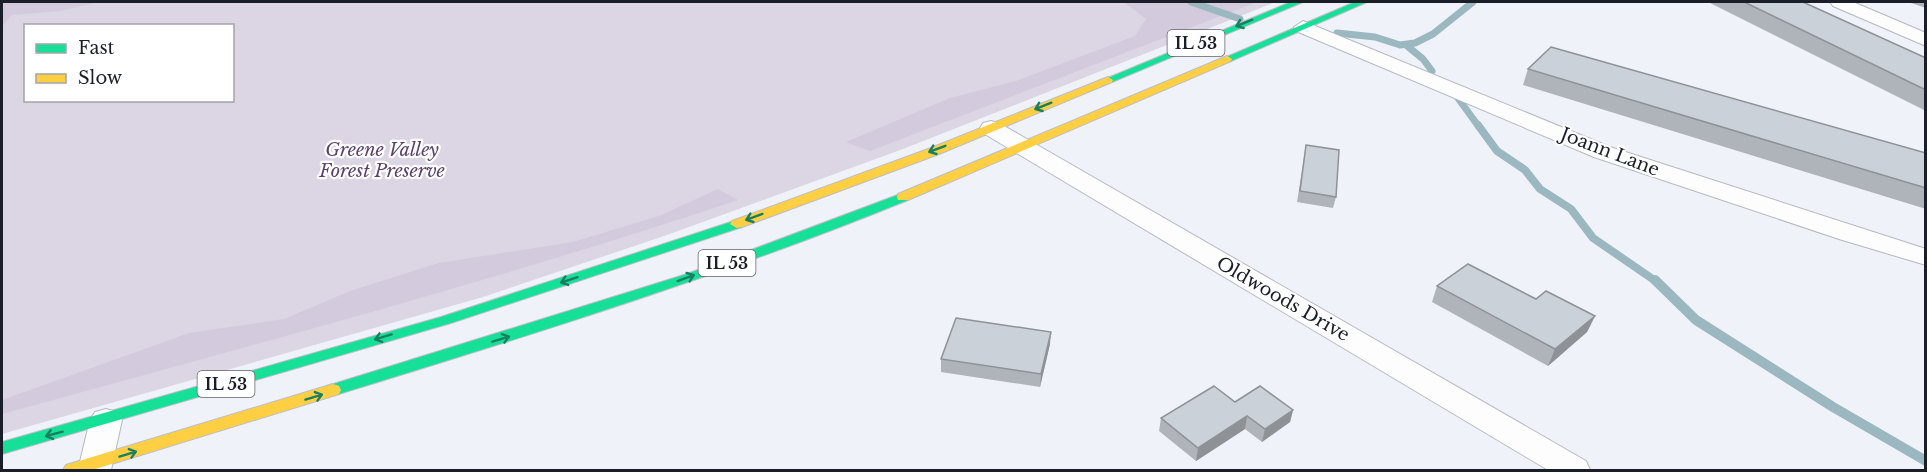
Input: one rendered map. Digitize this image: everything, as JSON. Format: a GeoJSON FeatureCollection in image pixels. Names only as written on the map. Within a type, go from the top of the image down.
{"type":"FeatureCollection","features":[{"type":"Feature","properties":{"kind":"main road","name":"IL 53"},"geometry":{"type":"LineString","coordinates":[[2,448],[106,420],[497,303],[677,244],[883,171],[1298,2]]}},
{"type":"Feature","properties":{"kind":"main road","name":"IL 53"},"geometry":{"type":"LineString","coordinates":[[87,468],[608,305],[850,219],[1362,2]]}},
{"type":"Feature","properties":{"kind":"street"},"geometry":{"type":"LineString","coordinates":[[1839,2],[1926,40]]}},
{"type":"Feature","properties":{"kind":"street","name":"Joann Lane"},"geometry":{"type":"LineString","coordinates":[[1303,27],[1602,152],[1848,234],[1926,257]]}},
{"type":"Feature","properties":{"kind":"street","name":"Oldwoods Drive"},"geometry":{"type":"LineString","coordinates":[[991,128],[1574,471]]}},
{"type":"Feature","properties":{"kind":"street"},"geometry":{"type":"LineString","coordinates":[[87,468],[106,420]]}},
{"type":"Feature","properties":{"kind":"green space","name":"Greene Valley Forest Preserve"},"geometry":{"type":"Polygon","coordinates":[[[2,2],[1276,2],[903,149],[667,235],[483,297],[2,434],[2,2]]]}},
{"type":"Feature","properties":{"kind":"shaded area"},"geometry":{"type":"Polygon","coordinates":[[[2,2],[98,2],[60,11],[12,15],[2,26],[2,2]]]}},
{"type":"Feature","properties":{"kind":"shaded area"},"geometry":{"type":"Polygon","coordinates":[[[1124,2],[1257,2],[870,151],[846,142],[950,98],[1016,81],[1135,36],[1146,19],[1124,2]]]}},
{"type":"Feature","properties":{"kind":"shaded area"},"geometry":{"type":"Polygon","coordinates":[[[718,189],[738,200],[464,285],[2,414],[2,400],[189,333],[284,319],[350,291],[439,263],[573,242],[659,216],[718,189]]]}},
{"type":"Feature","properties":{"kind":"building"},"geometry":{"type":"Polygon","coordinates":[[[1744,2],[1803,2],[1926,58],[1926,90],[1744,2]]]}},
{"type":"Feature","properties":{"kind":"building"},"geometry":{"type":"Polygon","coordinates":[[[1551,47],[1926,153],[1926,188],[1528,69],[1551,47]]]}},
{"type":"Feature","properties":{"kind":"building"},"geometry":{"type":"Polygon","coordinates":[[[1306,145],[1339,150],[1336,197],[1300,191],[1306,145]]]}},
{"type":"Feature","properties":{"kind":"building"},"geometry":{"type":"Polygon","coordinates":[[[1468,264],[1536,299],[1546,291],[1595,316],[1555,349],[1437,286],[1468,264]]]}},
{"type":"Feature","properties":{"kind":"building"},"geometry":{"type":"Polygon","coordinates":[[[956,318],[1051,332],[1041,374],[941,359],[956,318]]]}},
{"type":"Feature","properties":{"kind":"building"},"geometry":{"type":"Polygon","coordinates":[[[1214,386],[1235,402],[1260,386],[1293,410],[1265,429],[1247,416],[1198,448],[1161,418],[1214,386]]]}},
{"type":"Feature","properties":{"kind":"waterway"},"geometry":{"type":"LineString","coordinates":[[1191,2],[1240,19]]}},
{"type":"Feature","properties":{"kind":"waterway"},"geometry":{"type":"LineString","coordinates":[[1337,33],[1375,37],[1400,45],[1415,43],[1433,34],[1473,2]]}},
{"type":"Feature","properties":{"kind":"waterway"},"geometry":{"type":"LineString","coordinates":[[1406,45],[1423,59],[1432,71]]}},
{"type":"Feature","properties":{"kind":"waterway"},"geometry":{"type":"LineString","coordinates":[[1455,94],[1479,127]]}},
{"type":"Feature","properties":{"kind":"waterway"},"geometry":{"type":"LineString","coordinates":[[1478,125],[1497,151],[1525,170],[1540,189],[1571,209],[1593,238],[1657,282]]}},
{"type":"Feature","properties":{"kind":"waterway"},"geometry":{"type":"LineString","coordinates":[[1655,280],[1696,320],[1833,407],[1926,461]]}},
{"type":"Feature","properties":{"kind":"traffic: fast"},"geometry":{"type":"LineString","coordinates":[[1108,80],[1298,2]]}},
{"type":"Feature","properties":{"kind":"traffic: fast"},"geometry":{"type":"LineString","coordinates":[[1227,59],[1362,2]]}},
{"type":"Feature","properties":{"kind":"traffic: fast"},"geometry":{"type":"LineString","coordinates":[[333,390],[549,324],[692,277],[903,197]]}},
{"type":"Feature","properties":{"kind":"traffic: fast"},"geometry":{"type":"LineString","coordinates":[[2,448],[446,320],[737,224]]}},
{"type":"Feature","properties":{"kind":"traffic: slow"},"geometry":{"type":"LineString","coordinates":[[903,197],[1227,59]]}},
{"type":"Feature","properties":{"kind":"traffic: slow"},"geometry":{"type":"LineString","coordinates":[[737,224],[935,151],[1108,80]]}},
{"type":"Feature","properties":{"kind":"traffic: slow"},"geometry":{"type":"LineString","coordinates":[[72,470],[333,390]]}}]}
